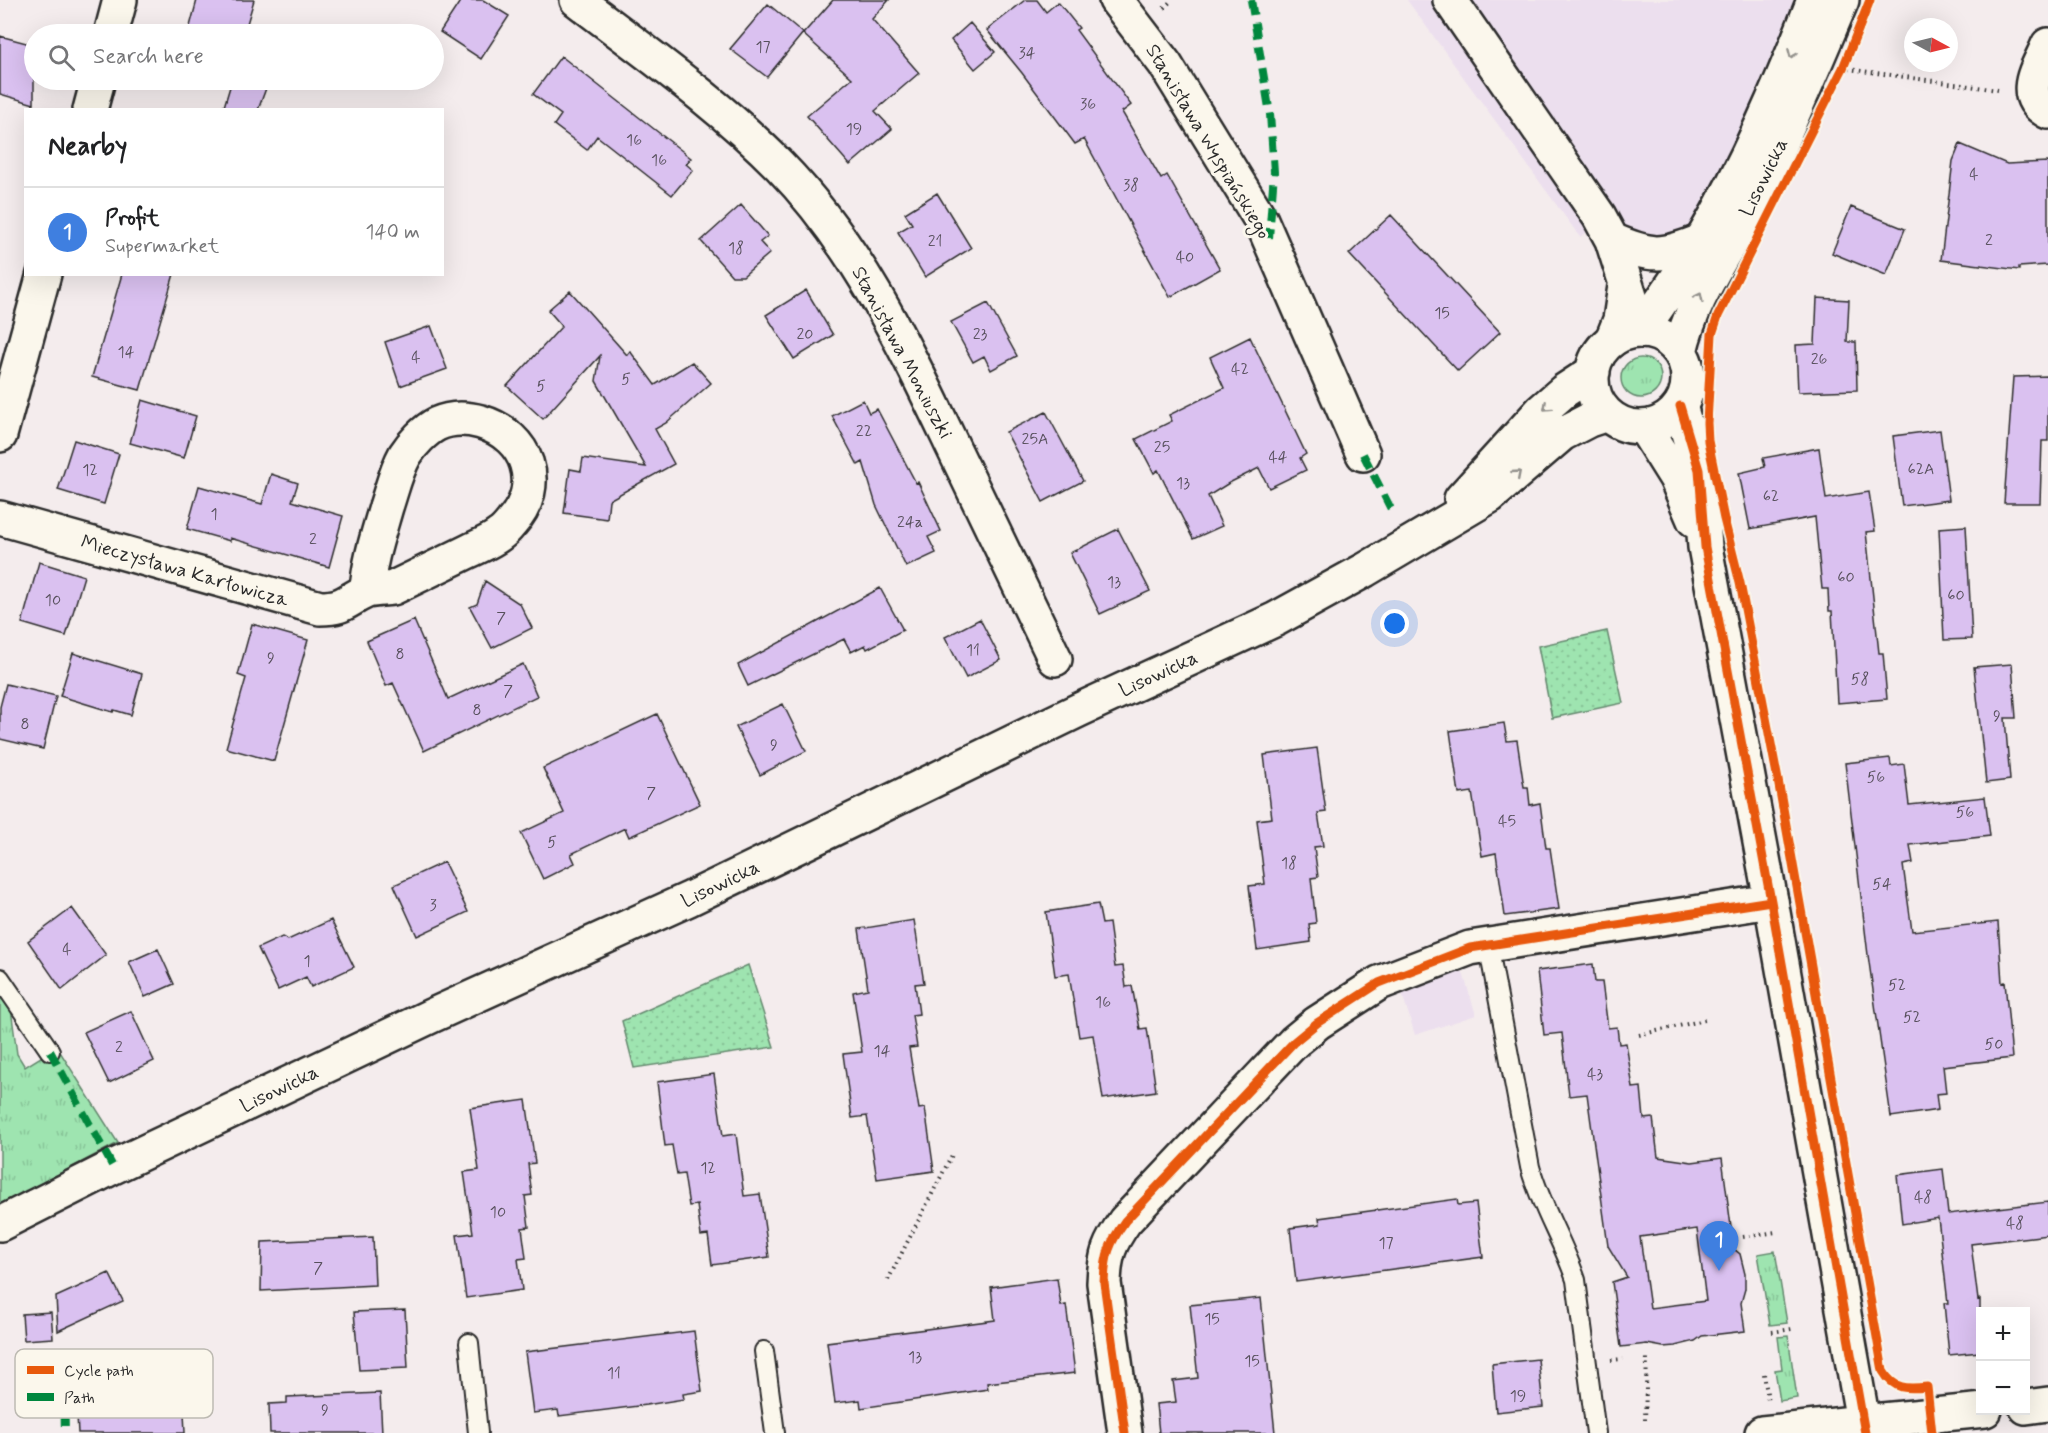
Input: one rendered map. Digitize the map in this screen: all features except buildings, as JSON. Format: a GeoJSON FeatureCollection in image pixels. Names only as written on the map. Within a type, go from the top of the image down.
{"type":"FeatureCollection","features":[{"type":"Feature","properties":{"kind":"street"},"geometry":{"type":"LineString","coordinates":[[114,24],[120,0]]}},
{"type":"Feature","properties":{"kind":"street","name":"Stanisława Moniuszki"},"geometry":{"type":"LineString","coordinates":[[577,0],[730,118],[782,168],[830,225],[866,276],[910,357],[1055,659]]}},
{"type":"Feature","properties":{"kind":"street","name":"Stanisława Wyspiańskiego"},"geometry":{"type":"LineString","coordinates":[[1116,0],[1166,64],[1261,220],[1363,454]]}},
{"type":"Feature","properties":{"kind":"street"},"geometry":{"type":"LineString","coordinates":[[1450,0],[1612,240],[1625,286],[1627,336]]}},
{"type":"Feature","properties":{"kind":"street","name":"Lisowicka"},"geometry":{"type":"LineString","coordinates":[[1627,336],[1701,241],[1742,168],[1771,105],[1814,0]]}},
{"type":"Feature","properties":{"kind":"street","name":"Lisowicka"},"geometry":{"type":"LineString","coordinates":[[1680,352],[1685,329],[1695,306],[1778,148],[1842,0]]}},
{"type":"Feature","properties":{"kind":"street"},"geometry":{"type":"LineString","coordinates":[[2040,104],[2033,82],[2048,45]]}},
{"type":"Feature","properties":{"kind":"street"},"geometry":{"type":"LineString","coordinates":[[91,108],[95,90]]}},
{"type":"Feature","properties":{"kind":"street"},"geometry":{"type":"LineString","coordinates":[[1612,240],[1636,251],[1657,254],[1676,251],[1701,241]]}},
{"type":"Feature","properties":{"kind":"street"},"geometry":{"type":"LineString","coordinates":[[0,435],[43,276]]}},
{"type":"Feature","properties":{"kind":"street"},"geometry":{"type":"LineString","coordinates":[[1653,332],[1663,337],[1680,352],[1686,365],[1687,393],[1671,416],[1658,424],[1644,427],[1618,422],[1607,414],[1595,394],[1592,383],[1596,360],[1603,349],[1627,336],[1653,332]]}},
{"type":"Feature","properties":{"kind":"street","name":"Lisowicka"},"geometry":{"type":"LineString","coordinates":[[1433,529],[1541,411],[1564,391],[1593,372]]}},
{"type":"Feature","properties":{"kind":"street"},"geometry":{"type":"LineString","coordinates":[[1680,406],[1699,470],[1705,547],[1771,901],[1863,1428]]}},
{"type":"Feature","properties":{"kind":"street","name":"Lisowicka"},"geometry":{"type":"LineString","coordinates":[[0,1224],[124,1162],[431,1016],[689,899],[1079,710],[1276,619],[1365,570],[1490,496],[1562,434],[1589,420],[1607,414]]}},
{"type":"Feature","properties":{"kind":"street","name":"Mieczysława Karłowicza"},"geometry":{"type":"LineString","coordinates":[[0,518],[320,608],[343,605],[367,590],[379,591],[393,588],[499,536],[514,520],[525,501],[529,481],[527,463],[519,446],[507,434],[480,422],[455,418],[436,424],[421,436],[405,455],[396,475],[369,565],[367,590]]}},
{"type":"Feature","properties":{"kind":"street"},"geometry":{"type":"LineString","coordinates":[[1644,427],[1676,478],[1705,547]]}},
{"type":"Feature","properties":{"kind":"street"},"geometry":{"type":"LineString","coordinates":[[1125,1433],[1104,1283],[1105,1263],[1111,1241],[1125,1221],[1294,1042],[1317,1023],[1379,983],[1470,948],[1771,901]]}},
{"type":"Feature","properties":{"kind":"street"},"geometry":{"type":"LineString","coordinates":[[2030,1406],[2048,1404]]}},
{"type":"Feature","properties":{"kind":"street"},"geometry":{"type":"LineString","coordinates":[[1765,1419],[1863,1428],[1976,1411]]}},
{"type":"Feature","properties":{"kind":"lane"},"geometry":{"type":"LineString","coordinates":[[1488,944],[1530,1167],[1536,1188],[1576,1280],[1596,1433]]}},
{"type":"Feature","properties":{"kind":"lane"},"geometry":{"type":"LineString","coordinates":[[0,978],[50,1051]]}},
{"type":"Feature","properties":{"kind":"lane"},"geometry":{"type":"LineString","coordinates":[[469,1342],[478,1433]]}},
{"type":"Feature","properties":{"kind":"lane"},"geometry":{"type":"LineString","coordinates":[[764,1351],[775,1433]]}},
{"type":"Feature","properties":{"kind":"path"},"geometry":{"type":"LineString","coordinates":[[1843,68],[2040,104]]}},
{"type":"Feature","properties":{"kind":"path"},"geometry":{"type":"LineString","coordinates":[[1639,1035],[1705,1020]]}},
{"type":"Feature","properties":{"kind":"path"},"geometry":{"type":"LineString","coordinates":[[888,1280],[953,1153]]}},
{"type":"Feature","properties":{"kind":"path"},"geometry":{"type":"LineString","coordinates":[[1743,1237],[1776,1232]]}},
{"type":"Feature","properties":{"kind":"path"},"geometry":{"type":"LineString","coordinates":[[1772,1332],[1792,1329]]}},
{"type":"Feature","properties":{"kind":"path"},"geometry":{"type":"LineString","coordinates":[[1645,1420],[1647,1357]]}},
{"type":"Feature","properties":{"kind":"path"},"geometry":{"type":"LineString","coordinates":[[1764,1374],[1765,1419]]}},
{"type":"Feature","properties":{"kind":"shaded area"},"geometry":{"type":"Polygon","coordinates":[[[1407,0],[1799,0],[1776,57],[1713,188],[1690,226],[1675,242],[1635,238],[1615,212],[1580,237],[1407,0]]]}},
{"type":"Feature","properties":{"kind":"shaded area"},"geometry":{"type":"Polygon","coordinates":[[[1462,970],[1476,1015],[1415,1035],[1401,990],[1462,970]]]}},
{"type":"Feature","properties":{"kind":"green space"},"geometry":{"type":"Polygon","coordinates":[[[1641,358],[1655,364],[1661,378],[1655,392],[1641,398],[1627,392],[1621,378],[1627,364],[1641,358]]]}},
{"type":"Feature","properties":{"kind":"green space"},"geometry":{"type":"Polygon","coordinates":[[[1607,631],[1623,703],[1552,718],[1538,646],[1607,631]]]}},
{"type":"Feature","properties":{"kind":"green space"},"geometry":{"type":"Polygon","coordinates":[[[748,965],[774,1047],[634,1068],[622,1021],[748,965]]]}},
{"type":"Feature","properties":{"kind":"green space"},"geometry":{"type":"Polygon","coordinates":[[[0,997],[11,1009],[17,1054],[25,1067],[57,1047],[118,1143],[0,1205],[0,997]]]}},
{"type":"Feature","properties":{"kind":"green space"},"geometry":{"type":"Polygon","coordinates":[[[1775,1251],[1787,1323],[1770,1325],[1758,1254],[1775,1251]]]}},
{"type":"Feature","properties":{"kind":"green space"},"geometry":{"type":"Polygon","coordinates":[[[1788,1336],[1797,1398],[1780,1401],[1775,1370],[1782,1369],[1778,1337],[1788,1336]]]}},
{"type":"Feature","properties":{"kind":"marked path"},"geometry":{"type":"LineString","coordinates":[[1251,0],[1270,114],[1274,172],[1269,238]]}},
{"type":"Feature","properties":{"kind":"marked path"},"geometry":{"type":"LineString","coordinates":[[1363,454],[1393,513]]}},
{"type":"Feature","properties":{"kind":"marked path"},"geometry":{"type":"LineString","coordinates":[[50,1051],[113,1167]]}},
{"type":"Feature","properties":{"kind":"marked path"},"geometry":{"type":"LineString","coordinates":[[65,1418],[65,1433]]}},
{"type":"Feature","properties":{"kind":"cycle path"},"geometry":{"type":"LineString","coordinates":[[1870,0],[1843,68],[1718,316],[1712,334],[1707,423],[1708,441],[1740,583],[1778,780],[1883,1371],[1896,1385],[1913,1388],[1927,1387],[1932,1433]]}},
{"type":"Feature","properties":{"kind":"cycle path"},"geometry":{"type":"LineString","coordinates":[[1680,406],[1699,470],[1705,547],[1771,901],[1865,1433]]}},
{"type":"Feature","properties":{"kind":"cycle path"},"geometry":{"type":"LineString","coordinates":[[1125,1433],[1104,1283],[1105,1264],[1115,1236],[1125,1221],[1294,1042],[1317,1023],[1379,983],[1470,948],[1771,901]]}},
{"type":"Feature","properties":{"kind":"place","name":"Profit"},"geometry":{"type":"Point","coordinates":[1719,1271]}}]}
